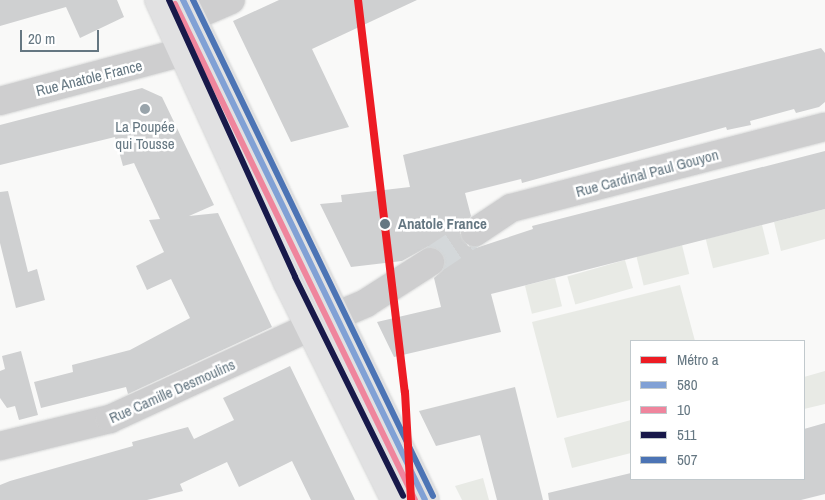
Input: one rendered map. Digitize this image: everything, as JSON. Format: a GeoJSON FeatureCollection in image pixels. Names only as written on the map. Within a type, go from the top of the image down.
{"type":"FeatureCollection","features":[{"type":"Feature","properties":{"kind":"street"},"geometry":{"type":"LineString","coordinates":[[159,0],[182,15],[194,49],[310,327],[395,500]]}},
{"type":"Feature","properties":{"kind":"street"},"geometry":{"type":"LineString","coordinates":[[182,15],[230,0]]}},
{"type":"Feature","properties":{"kind":"street"},"geometry":{"type":"LineString","coordinates":[[194,49],[336,316],[425,500]]}},
{"type":"Feature","properties":{"kind":"street","name":"Rue Anatole France"},"geometry":{"type":"LineString","coordinates":[[0,101],[194,49]]}},
{"type":"Feature","properties":{"kind":"street","name":"Rue Cardinal Paul Gouyon"},"geometry":{"type":"LineString","coordinates":[[475,232],[511,208],[825,127]]}},
{"type":"Feature","properties":{"kind":"street"},"geometry":{"type":"LineString","coordinates":[[336,316],[366,303],[430,262]]}},
{"type":"Feature","properties":{"kind":"street","name":"Rue Camille Desmoulins"},"geometry":{"type":"LineString","coordinates":[[0,446],[110,419],[310,327]]}},
{"type":"Feature","properties":{"kind":"shaded area"},"geometry":{"type":"Polygon","coordinates":[[[825,209],[825,239],[781,251],[774,222],[825,209]]]}},
{"type":"Feature","properties":{"kind":"shaded area"},"geometry":{"type":"Polygon","coordinates":[[[762,225],[769,254],[713,268],[706,239],[762,225]]]}},
{"type":"Feature","properties":{"kind":"shaded area"},"geometry":{"type":"Polygon","coordinates":[[[682,245],[689,274],[644,285],[636,256],[682,245]]]}},
{"type":"Feature","properties":{"kind":"shaded area"},"geometry":{"type":"Polygon","coordinates":[[[625,260],[633,288],[575,304],[567,277],[625,260]]]}},
{"type":"Feature","properties":{"kind":"shaded area"},"geometry":{"type":"Polygon","coordinates":[[[555,278],[562,306],[532,314],[525,285],[555,278]]]}},
{"type":"Feature","properties":{"kind":"shaded area"},"geometry":{"type":"Polygon","coordinates":[[[680,285],[695,340],[630,340],[630,400],[557,418],[532,322],[680,285]]]}},
{"type":"Feature","properties":{"kind":"shaded area"},"geometry":{"type":"Polygon","coordinates":[[[825,371],[825,404],[805,409],[805,377],[825,371]]]}},
{"type":"Feature","properties":{"kind":"shaded area"},"geometry":{"type":"Polygon","coordinates":[[[630,420],[630,453],[572,468],[564,438],[630,420]]]}},
{"type":"Feature","properties":{"kind":"shaded area"},"geometry":{"type":"Polygon","coordinates":[[[483,478],[489,500],[462,500],[455,486],[483,478]]]}},
{"type":"Feature","properties":{"kind":"building"},"geometry":{"type":"Polygon","coordinates":[[[0,0],[117,0],[124,17],[80,38],[66,7],[0,26],[0,0]]]}},
{"type":"Feature","properties":{"kind":"building"},"geometry":{"type":"Polygon","coordinates":[[[279,0],[417,0],[312,49],[349,127],[291,142],[233,21],[279,0]]]}},
{"type":"Feature","properties":{"kind":"building"},"geometry":{"type":"Polygon","coordinates":[[[821,48],[825,53],[825,102],[819,107],[796,113],[794,109],[750,121],[751,125],[727,130],[726,127],[522,183],[521,179],[465,193],[471,216],[460,233],[468,246],[476,248],[533,229],[532,226],[825,151],[825,209],[491,294],[501,332],[394,357],[377,322],[441,307],[434,278],[444,269],[443,254],[429,246],[402,261],[351,267],[320,204],[342,202],[341,195],[410,187],[403,155],[821,48]]]}},
{"type":"Feature","properties":{"kind":"building"},"geometry":{"type":"Polygon","coordinates":[[[142,88],[162,97],[214,205],[189,216],[218,213],[272,327],[128,394],[126,387],[41,408],[34,382],[73,372],[72,365],[130,350],[190,318],[171,279],[147,290],[136,266],[164,252],[149,220],[160,219],[134,163],[123,166],[115,137],[0,165],[0,125],[142,88]]]}},
{"type":"Feature","properties":{"kind":"building"},"geometry":{"type":"Polygon","coordinates":[[[8,191],[28,272],[37,269],[45,300],[16,308],[0,243],[0,192],[8,191]]]}},
{"type":"Feature","properties":{"kind":"building"},"geometry":{"type":"Polygon","coordinates":[[[21,351],[38,415],[19,420],[15,406],[7,408],[0,398],[0,371],[5,369],[2,356],[21,351]]]}},
{"type":"Feature","properties":{"kind":"building"},"geometry":{"type":"Polygon","coordinates":[[[290,366],[355,500],[311,500],[292,461],[239,487],[227,462],[180,484],[183,491],[147,500],[0,500],[0,485],[133,446],[132,442],[188,427],[194,439],[234,420],[223,398],[290,366]]]}},
{"type":"Feature","properties":{"kind":"building"},"geometry":{"type":"Polygon","coordinates":[[[515,387],[543,500],[497,500],[480,435],[436,446],[419,411],[515,387]]]}},
{"type":"Feature","properties":{"kind":"building"},"geometry":{"type":"Polygon","coordinates":[[[825,423],[825,494],[801,500],[549,500],[548,493],[630,473],[630,480],[805,480],[805,429],[825,423]]]}},
{"type":"Feature","properties":{"kind":"tunnel"},"geometry":{"type":"LineString","coordinates":[[430,262],[475,232]]}},
{"type":"Feature","properties":{"kind":"metro line","name":"a"},"geometry":{"type":"LineString","coordinates":[[358,0],[405,392],[411,500]]}},
{"type":"Feature","properties":{"kind":"transit line","name":"511"},"geometry":{"type":"LineString","coordinates":[[169,0],[295,277],[403,496]]}},
{"type":"Feature","properties":{"kind":"transit line","name":"580"},"geometry":{"type":"LineString","coordinates":[[183,0],[425,500]]}},
{"type":"Feature","properties":{"kind":"transit line","name":"507"},"geometry":{"type":"LineString","coordinates":[[193,0],[433,496]]}},
{"type":"Feature","properties":{"kind":"transit line","name":"10"},"geometry":{"type":"LineString","coordinates":[[175,4],[415,500]]}},
{"type":"Feature","properties":{"kind":"place","name":"La Poupée qui Tousse"},"geometry":{"type":"Point","coordinates":[145,109]}},
{"type":"Feature","properties":{"kind":"place","name":"Anatole France"},"geometry":{"type":"Point","coordinates":[385,224]}}]}
